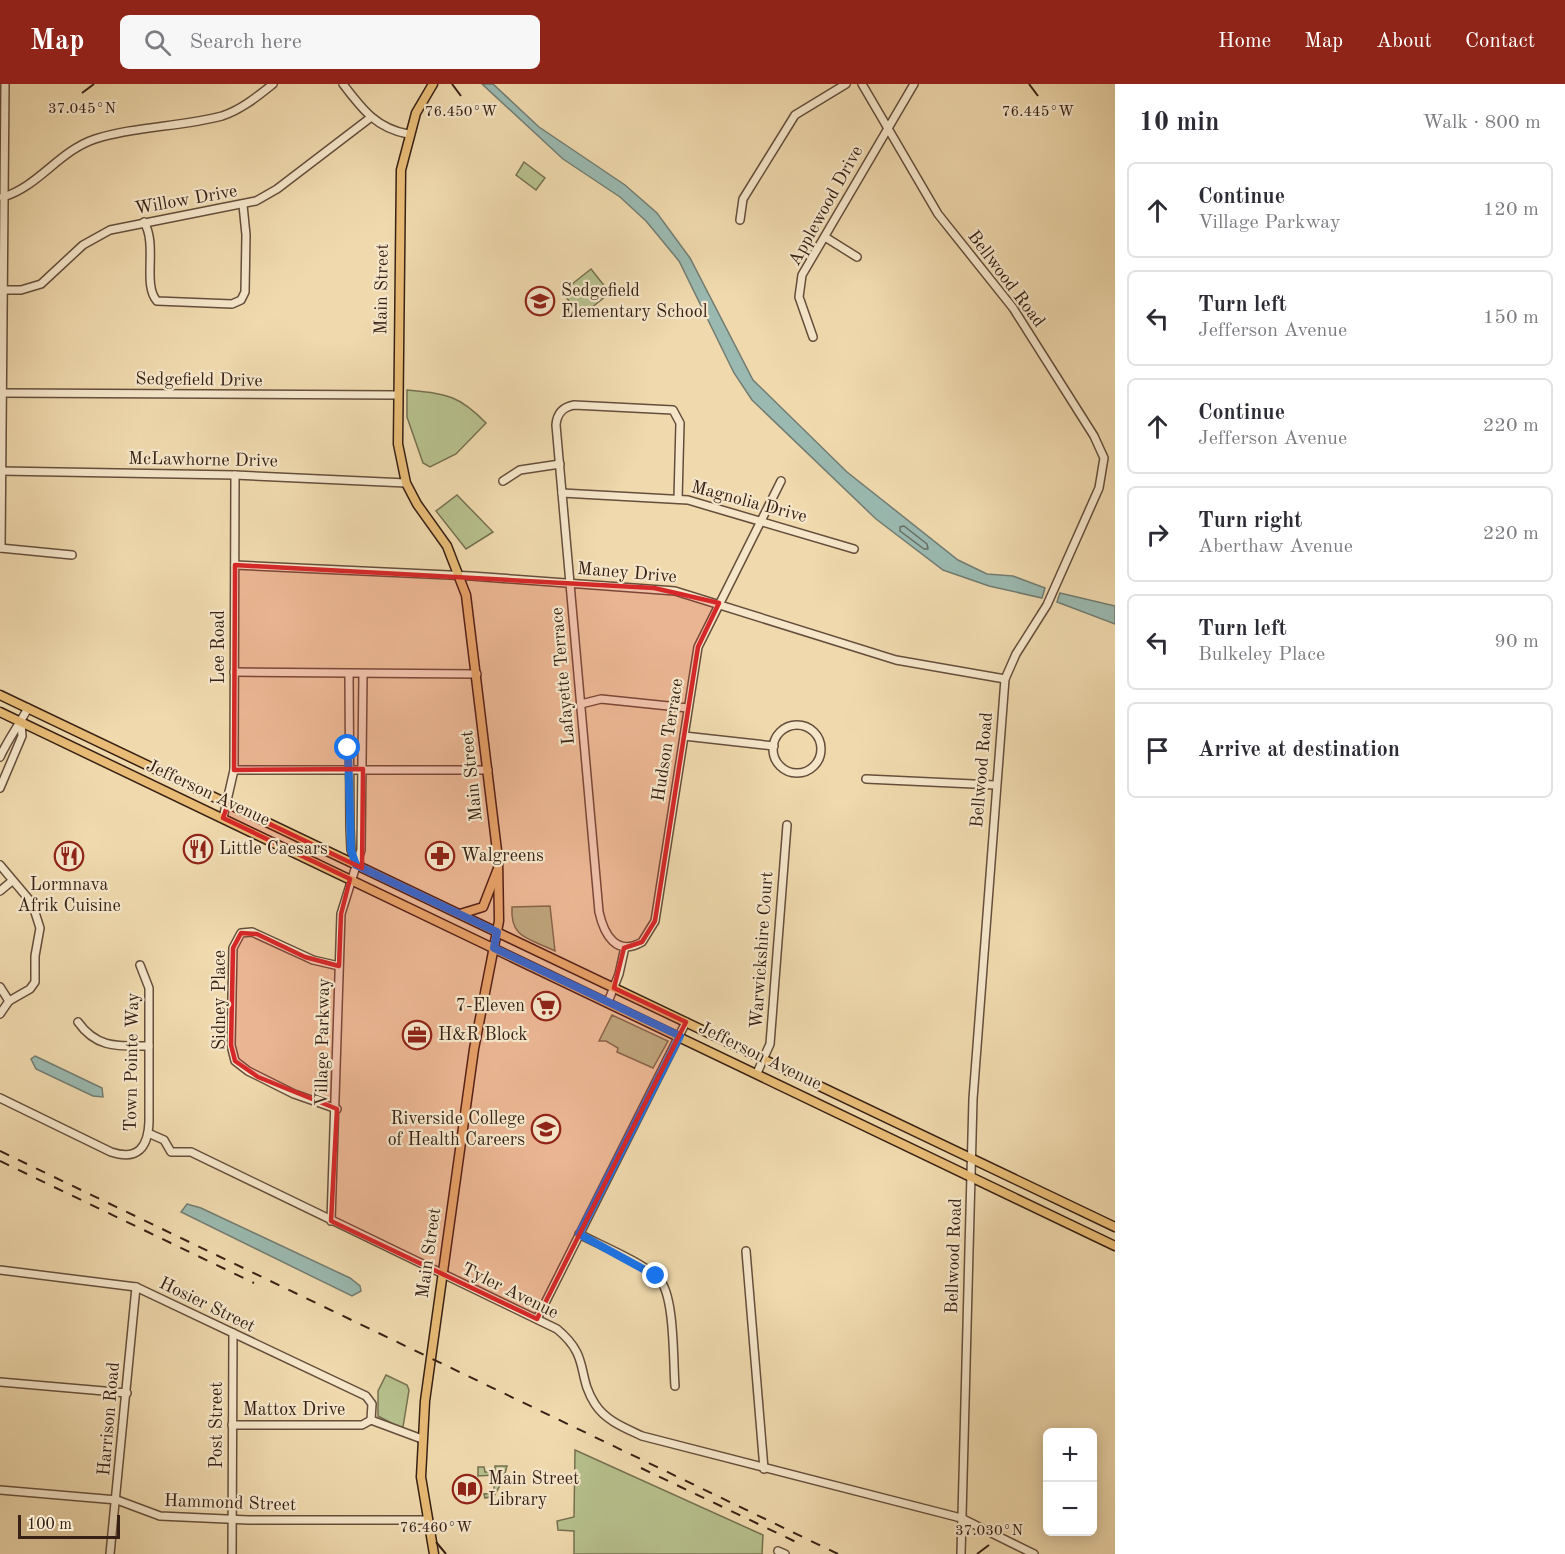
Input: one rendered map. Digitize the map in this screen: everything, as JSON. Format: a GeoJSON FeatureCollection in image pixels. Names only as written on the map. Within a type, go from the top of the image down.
{"type":"FeatureCollection","features":[{"type":"Feature","properties":{"kind":"main road","name":"Main Street"},"geometry":{"type":"LineString","coordinates":[[432,84],[416,113],[408,134],[400,182],[398,444],[406,483],[417,504],[447,546],[461,576],[469,609],[498,867],[500,913],[474,1047],[422,1439],[421,1477],[434,1554]]}},
{"type":"Feature","properties":{"kind":"main road","name":"Jefferson Avenue"},"geometry":{"type":"LineString","coordinates":[[0,695],[1115,1227]]}},
{"type":"Feature","properties":{"kind":"main road","name":"Jefferson Avenue"},"geometry":{"type":"LineString","coordinates":[[0,712],[971,1175],[1115,1246]]}},
{"type":"Feature","properties":{"kind":"main road"},"geometry":{"type":"LineString","coordinates":[[460,914],[483,907],[498,867]]}},
{"type":"Feature","properties":{"kind":"street"},"geometry":{"type":"LineString","coordinates":[[4,84],[2,107],[0,548],[72,555]]}},
{"type":"Feature","properties":{"kind":"street"},"geometry":{"type":"LineString","coordinates":[[2,197],[26,187],[66,154],[96,140],[224,115],[253,100],[273,84]]}},
{"type":"Feature","properties":{"kind":"street"},"geometry":{"type":"LineString","coordinates":[[343,84],[370,118],[387,129],[408,134]]}},
{"type":"Feature","properties":{"kind":"street"},"geometry":{"type":"LineString","coordinates":[[740,220],[743,199],[795,115],[846,84]]}},
{"type":"Feature","properties":{"kind":"street","name":"Bellwood Road"},"geometry":{"type":"LineString","coordinates":[[862,84],[938,214],[1013,308],[1089,427],[1104,458],[1105,467],[1100,488],[1047,605],[1016,654],[1005,679],[995,785],[971,1159],[960,1554]]}},
{"type":"Feature","properties":{"kind":"street","name":"Applewood Drive"},"geometry":{"type":"LineString","coordinates":[[813,337],[799,297],[802,275],[914,84]]}},
{"type":"Feature","properties":{"kind":"street","name":"Willow Drive"},"geometry":{"type":"LineString","coordinates":[[2,290],[21,290],[41,284],[92,239],[110,230],[243,205],[277,189],[370,118]]}},
{"type":"Feature","properties":{"kind":"street"},"geometry":{"type":"LineString","coordinates":[[144,222],[151,240],[151,293],[157,301],[232,304],[241,300],[245,292],[246,235],[243,205]]}},
{"type":"Feature","properties":{"kind":"street"},"geometry":{"type":"LineString","coordinates":[[825,237],[857,256]]}},
{"type":"Feature","properties":{"kind":"street","name":"Sedgefield Drive"},"geometry":{"type":"LineString","coordinates":[[1,393],[397,395]]}},
{"type":"Feature","properties":{"kind":"street","name":"Lafayette Terrace"},"geometry":{"type":"LineString","coordinates":[[625,947],[615,944],[605,934],[598,912],[560,465],[557,419],[563,410],[579,405],[666,408],[676,414],[680,423],[678,499]]}},
{"type":"Feature","properties":{"kind":"street"},"geometry":{"type":"LineString","coordinates":[[503,481],[520,470],[560,465]]}},
{"type":"Feature","properties":{"kind":"street","name":"McLawhorne Drive"},"geometry":{"type":"LineString","coordinates":[[1,471],[235,475],[406,483]]}},
{"type":"Feature","properties":{"kind":"street","name":"Lee Road"},"geometry":{"type":"LineString","coordinates":[[223,818],[234,770],[235,475]]}},
{"type":"Feature","properties":{"kind":"street","name":"Hudson Terrace"},"geometry":{"type":"LineString","coordinates":[[625,947],[642,942],[655,921],[698,647],[781,481]]}},
{"type":"Feature","properties":{"kind":"street","name":"Magnolia Drive"},"geometry":{"type":"LineString","coordinates":[[562,493],[678,499],[762,519],[854,549]]}},
{"type":"Feature","properties":{"kind":"street","name":"Maney Drive"},"geometry":{"type":"LineString","coordinates":[[235,565],[654,588],[719,603],[896,660],[1005,679]]}},
{"type":"Feature","properties":{"kind":"street"},"geometry":{"type":"LineString","coordinates":[[234,672],[477,674]]}},
{"type":"Feature","properties":{"kind":"street"},"geometry":{"type":"LineString","coordinates":[[349,674],[349,804],[351,850],[356,865]]}},
{"type":"Feature","properties":{"kind":"street","name":"Village Parkway"},"geometry":{"type":"LineString","coordinates":[[331,1221],[337,1109],[341,914],[350,879],[361,850],[363,674]]}},
{"type":"Feature","properties":{"kind":"street"},"geometry":{"type":"LineString","coordinates":[[581,704],[601,699],[688,708]]}},
{"type":"Feature","properties":{"kind":"street"},"geometry":{"type":"LineString","coordinates":[[0,757],[13,729],[21,722],[28,708]]}},
{"type":"Feature","properties":{"kind":"street"},"geometry":{"type":"LineString","coordinates":[[0,788],[22,736],[21,722]]}},
{"type":"Feature","properties":{"kind":"street"},"geometry":{"type":"LineString","coordinates":[[799,725],[814,733],[820,750],[814,765],[797,773],[781,766],[774,746],[782,730],[799,725]]}},
{"type":"Feature","properties":{"kind":"street"},"geometry":{"type":"LineString","coordinates":[[684,736],[774,746]]}},
{"type":"Feature","properties":{"kind":"street"},"geometry":{"type":"LineString","coordinates":[[234,770],[488,770]]}},
{"type":"Feature","properties":{"kind":"street"},"geometry":{"type":"LineString","coordinates":[[866,779],[995,785]]}},
{"type":"Feature","properties":{"kind":"street"},"geometry":{"type":"LineString","coordinates":[[349,804],[362,804]]}},
{"type":"Feature","properties":{"kind":"street","name":"Warwickshire Court"},"geometry":{"type":"LineString","coordinates":[[756,1073],[764,1060],[771,1036],[787,825]]}},
{"type":"Feature","properties":{"kind":"street"},"geometry":{"type":"LineString","coordinates":[[0,865],[32,903],[40,928],[35,956],[34,982],[30,989],[9,1001],[0,1014]]}},
{"type":"Feature","properties":{"kind":"street"},"geometry":{"type":"LineString","coordinates":[[0,891],[12,881]]}},
{"type":"Feature","properties":{"kind":"street","name":"Sidney Place"},"geometry":{"type":"LineString","coordinates":[[337,1109],[258,1077],[236,1061],[231,1046],[233,948],[242,933],[252,932],[313,960],[339,966]]}},
{"type":"Feature","properties":{"kind":"street"},"geometry":{"type":"LineString","coordinates":[[608,1002],[625,947]]}},
{"type":"Feature","properties":{"kind":"street","name":"Town Pointe Way"},"geometry":{"type":"LineString","coordinates":[[0,1098],[118,1154],[139,1150],[146,1143],[148,1133],[149,1046],[149,988],[140,964]]}},
{"type":"Feature","properties":{"kind":"street"},"geometry":{"type":"LineString","coordinates":[[0,987],[9,1001]]}},
{"type":"Feature","properties":{"kind":"street"},"geometry":{"type":"LineString","coordinates":[[78,1022],[87,1033],[103,1044],[149,1046]]}},
{"type":"Feature","properties":{"kind":"street"},"geometry":{"type":"LineString","coordinates":[[537,1319],[686,1022]]}},
{"type":"Feature","properties":{"kind":"street","name":"Tyler Avenue"},"geometry":{"type":"LineString","coordinates":[[148,1133],[164,1140],[171,1152],[191,1152],[557,1329],[577,1349],[589,1393],[596,1405],[616,1424],[642,1436],[961,1518],[1034,1554]]}},
{"type":"Feature","properties":{"kind":"street"},"geometry":{"type":"LineString","coordinates":[[579,1234],[651,1272],[663,1283],[668,1301],[675,1386]]}},
{"type":"Feature","properties":{"kind":"street"},"geometry":{"type":"LineString","coordinates":[[746,1251],[764,1469]]}},
{"type":"Feature","properties":{"kind":"street","name":"Hosier Street"},"geometry":{"type":"LineString","coordinates":[[0,1270],[136,1287],[366,1396],[372,1404],[371,1420]]}},
{"type":"Feature","properties":{"kind":"street","name":"Harrison Road"},"geometry":{"type":"LineString","coordinates":[[110,1554],[136,1287]]}},
{"type":"Feature","properties":{"kind":"street","name":"Post Street"},"geometry":{"type":"LineString","coordinates":[[232,1554],[233,1333]]}},
{"type":"Feature","properties":{"kind":"street"},"geometry":{"type":"LineString","coordinates":[[0,1382],[127,1393]]}},
{"type":"Feature","properties":{"kind":"street","name":"Mattox Drive"},"geometry":{"type":"LineString","coordinates":[[232,1425],[362,1425],[371,1420],[422,1439]]}},
{"type":"Feature","properties":{"kind":"street","name":"Hammond Street"},"geometry":{"type":"LineString","coordinates":[[0,1490],[117,1500],[160,1516],[232,1520],[388,1522],[427,1520]]}},
{"type":"Feature","properties":{"kind":"highlighted area"},"geometry":{"type":"Polygon","coordinates":[[[235,565],[654,588],[719,603],[698,647],[655,921],[642,942],[624,948],[614,988],[686,1022],[537,1319],[331,1221],[337,1109],[258,1077],[235,1061],[231,1045],[233,948],[241,933],[257,934],[305,957],[339,966],[341,914],[350,879],[223,818],[228,804],[362,868],[363,769],[234,770],[235,565]]]}},
{"type":"Feature","properties":{"kind":"green space"},"geometry":{"type":"Polygon","coordinates":[[[524,162],[545,178],[536,190],[516,175],[524,162]]]}},
{"type":"Feature","properties":{"kind":"green space"},"geometry":{"type":"Polygon","coordinates":[[[591,269],[610,293],[581,316],[562,292],[591,269]]]}},
{"type":"Feature","properties":{"kind":"green space"},"geometry":{"type":"Polygon","coordinates":[[[407,390],[451,397],[467,406],[486,423],[456,454],[430,467],[423,463],[407,417],[407,390]]]}},
{"type":"Feature","properties":{"kind":"green space"},"geometry":{"type":"Polygon","coordinates":[[[457,495],[493,532],[466,549],[436,511],[457,495]]]}},
{"type":"Feature","properties":{"kind":"green space"},"geometry":{"type":"Polygon","coordinates":[[[550,906],[555,951],[523,936],[514,926],[512,918],[512,907],[550,906]]]}},
{"type":"Feature","properties":{"kind":"green space"},"geometry":{"type":"Polygon","coordinates":[[[612,1015],[668,1041],[653,1068],[617,1052],[618,1048],[606,1041],[599,1041],[612,1015]]]}},
{"type":"Feature","properties":{"kind":"green space"},"geometry":{"type":"Polygon","coordinates":[[[386,1375],[407,1385],[409,1390],[403,1427],[378,1416],[378,1391],[386,1375]]]}},
{"type":"Feature","properties":{"kind":"green space"},"geometry":{"type":"Polygon","coordinates":[[[575,1450],[763,1535],[762,1554],[574,1554],[574,1531],[558,1530],[557,1521],[574,1517],[575,1450]]]}},
{"type":"Feature","properties":{"kind":"green space"},"geometry":{"type":"Polygon","coordinates":[[[495,1466],[507,1466],[503,1480],[494,1496],[485,1498],[484,1494],[494,1493],[494,1475],[478,1476],[478,1467],[484,1467],[485,1472],[495,1472],[495,1466]]]}},
{"type":"Feature","properties":{"kind":"water"},"geometry":{"type":"Polygon","coordinates":[[[482,84],[493,84],[539,127],[625,185],[657,213],[690,258],[753,380],[847,472],[958,560],[987,574],[1013,576],[1045,588],[1042,598],[989,586],[943,570],[876,519],[752,400],[734,373],[679,261],[646,221],[620,197],[563,159],[482,84]]]}},
{"type":"Feature","properties":{"kind":"water"},"geometry":{"type":"Polygon","coordinates":[[[1060,593],[1115,606],[1115,624],[1057,602],[1060,593]]]}},
{"type":"Feature","properties":{"kind":"water"},"geometry":{"type":"Polygon","coordinates":[[[35,1056],[102,1088],[103,1097],[93,1096],[36,1069],[31,1059],[35,1056]]]}},
{"type":"Feature","properties":{"kind":"water"},"geometry":{"type":"Polygon","coordinates":[[[187,1204],[201,1208],[350,1278],[360,1286],[361,1291],[352,1296],[181,1212],[187,1204]]]}},
{"type":"Feature","properties":{"kind":"railway"},"geometry":{"type":"LineString","coordinates":[[0,1151],[838,1554]]}},
{"type":"Feature","properties":{"kind":"railway"},"geometry":{"type":"LineString","coordinates":[[0,1161],[254,1283]]}},
{"type":"Feature","properties":{"kind":"railway"},"geometry":{"type":"LineString","coordinates":[[641,1468],[796,1542]]}},
{"type":"Feature","properties":{"kind":"place","name":"Sedgefield Elementary School"},"geometry":{"type":"Point","coordinates":[540,301]}},
{"type":"Feature","properties":{"kind":"place","name":"Little Caesars"},"geometry":{"type":"Point","coordinates":[198,849]}},
{"type":"Feature","properties":{"kind":"place","name":"Lormnava Afrik Cuisine"},"geometry":{"type":"Point","coordinates":[69,856]}},
{"type":"Feature","properties":{"kind":"place","name":"Walgreens"},"geometry":{"type":"Point","coordinates":[440,856]}},
{"type":"Feature","properties":{"kind":"place","name":"7-Eleven"},"geometry":{"type":"Point","coordinates":[546,1006]}},
{"type":"Feature","properties":{"kind":"place","name":"H&R Block"},"geometry":{"type":"Point","coordinates":[417,1035]}},
{"type":"Feature","properties":{"kind":"place","name":"Riverside College of Health Careers"},"geometry":{"type":"Point","coordinates":[546,1129]}},
{"type":"Feature","properties":{"kind":"place","name":"Main Street Library"},"geometry":{"type":"Point","coordinates":[467,1489]}},
{"type":"Feature","properties":{"kind":"route"},"geometry":{"type":"LineString","coordinates":[[348,748],[351,850],[356,865],[497,932],[494,948],[680,1036],[579,1234],[656,1276]]}}]}
